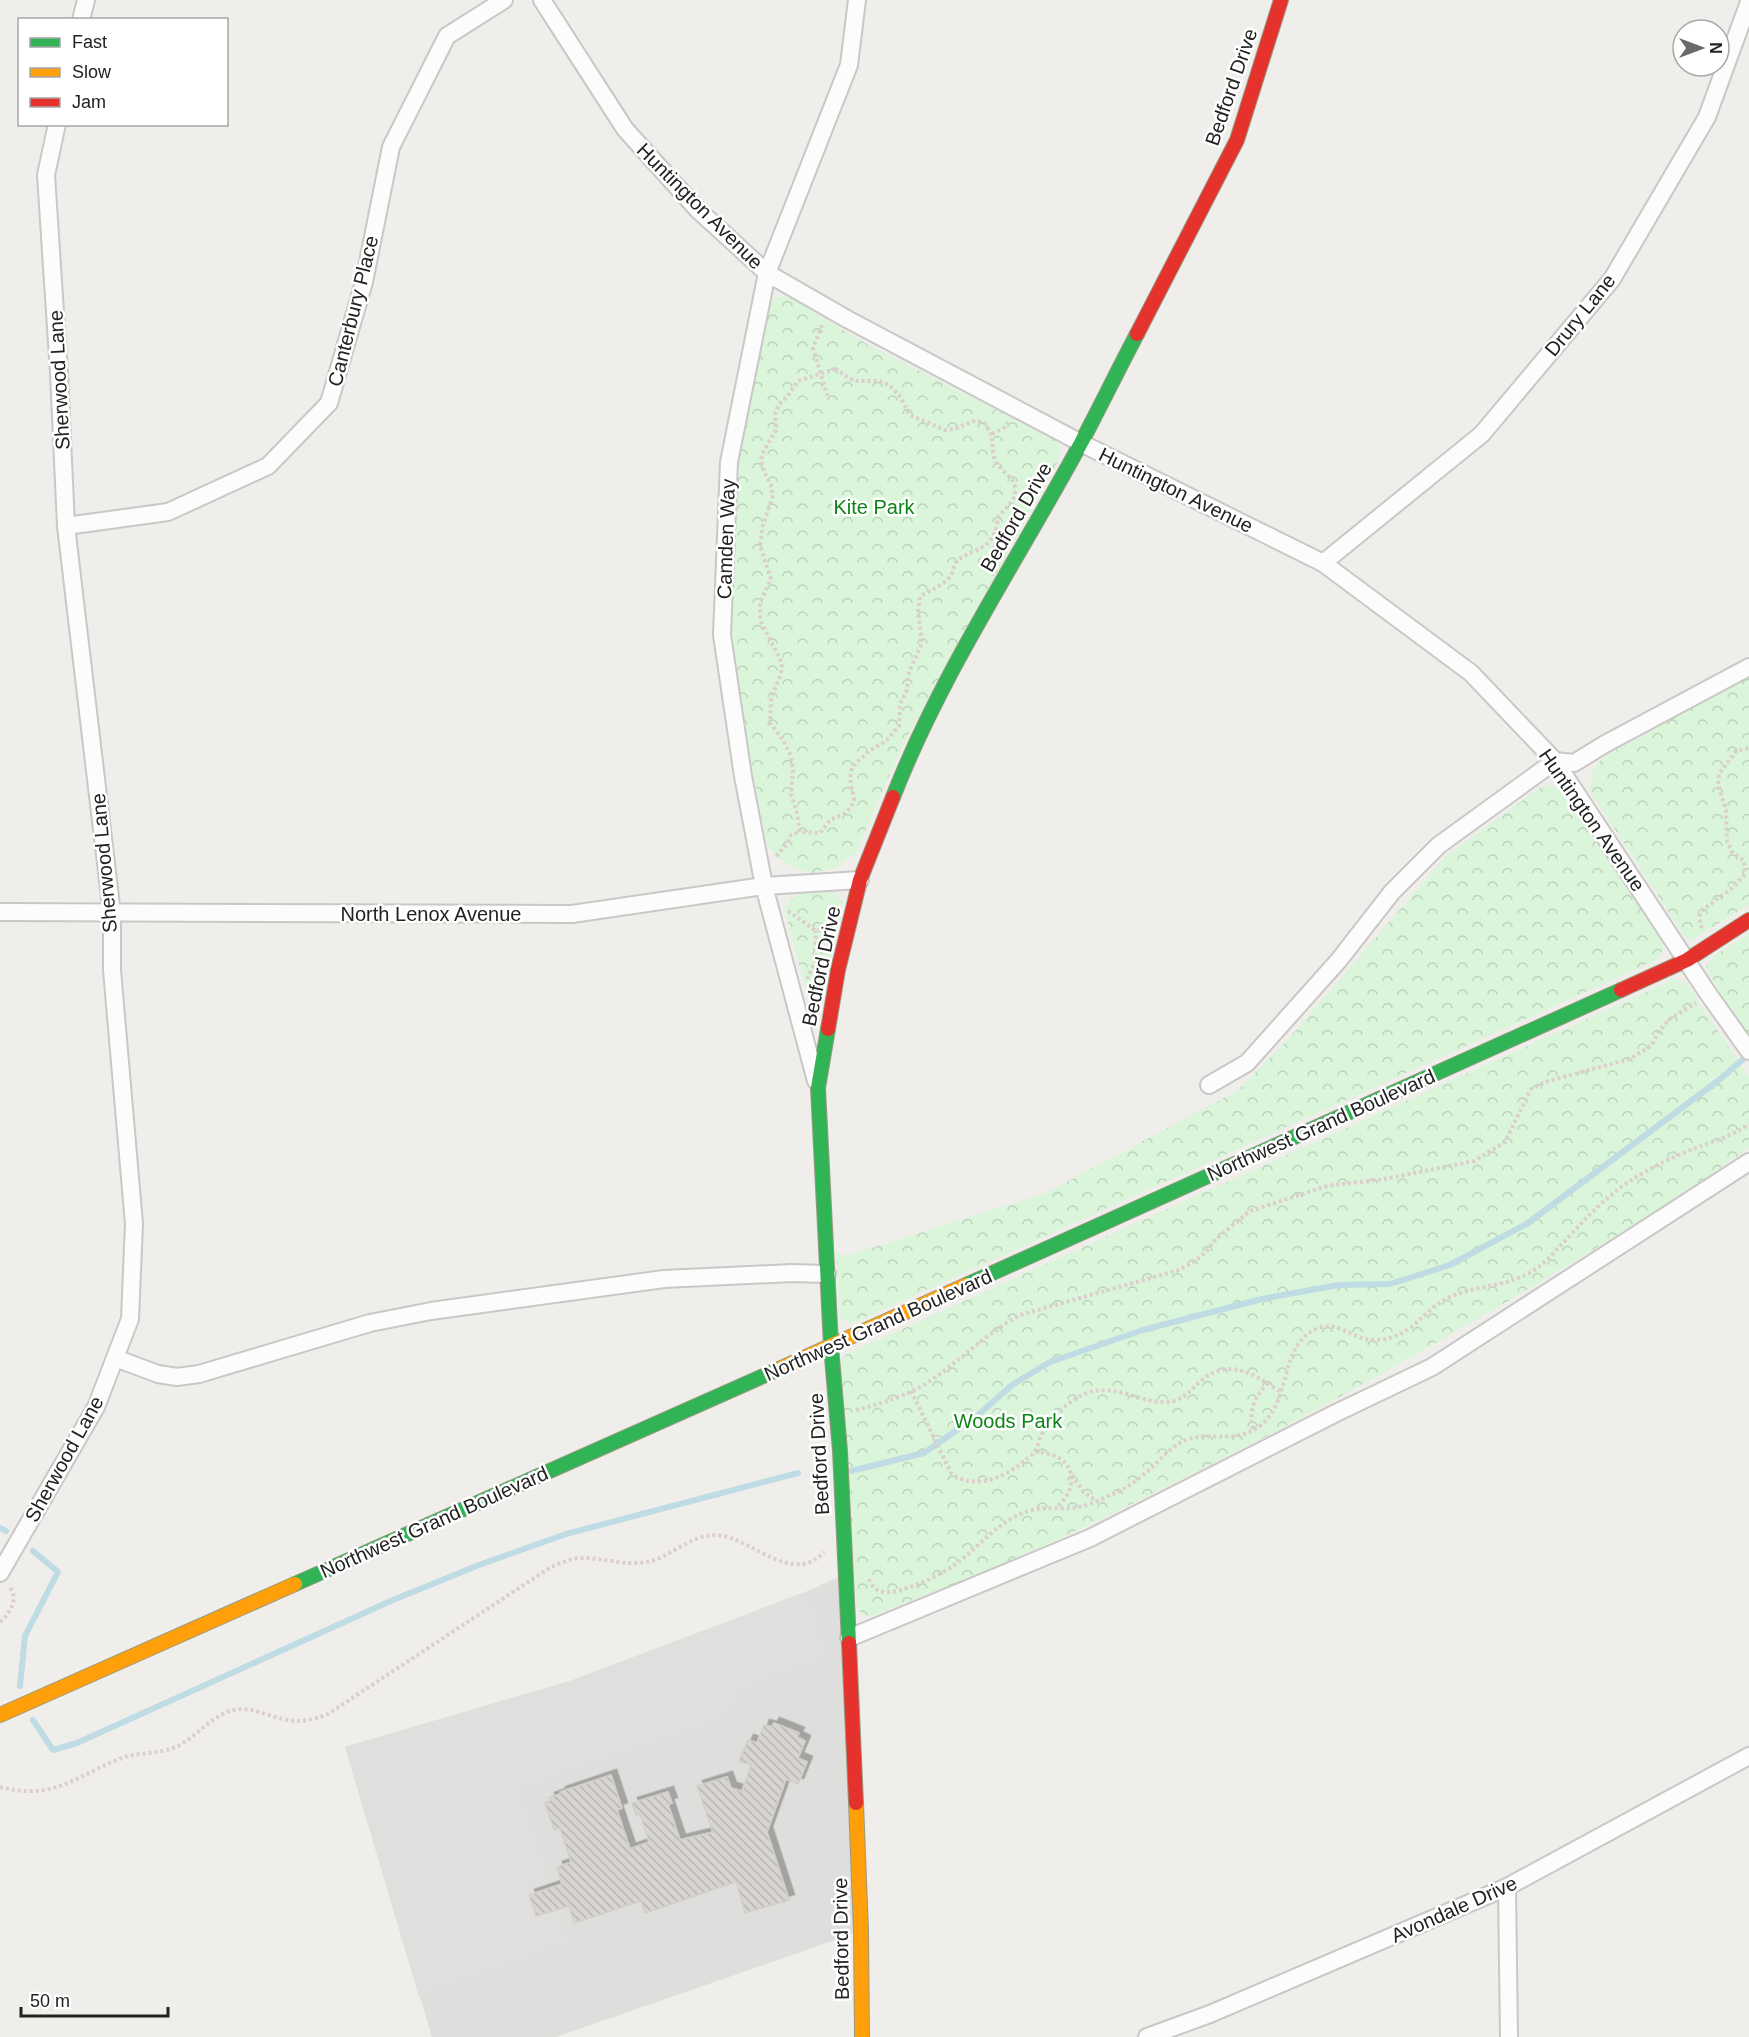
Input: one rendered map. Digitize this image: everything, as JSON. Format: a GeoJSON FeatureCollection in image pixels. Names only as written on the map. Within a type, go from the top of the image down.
{"type":"FeatureCollection","features":[{"type":"Feature","properties":{"kind":"street"},"geometry":{"type":"LineString","coordinates":[[82,18],[86,0]]}},
{"type":"Feature","properties":{"kind":"street","name":"Canterbury Place"},"geometry":{"type":"LineString","coordinates":[[66,526],[168,512],[268,466],[329,403],[364,282],[391,147],[447,36],[504,0]]}},
{"type":"Feature","properties":{"kind":"street","name":"Huntington Avenue"},"geometry":{"type":"LineString","coordinates":[[542,0],[624,129],[697,209],[767,273],[836,313],[1080,443],[1323,563],[1472,674],[1555,760],[1746,1046]]}},
{"type":"Feature","properties":{"kind":"street","name":"Camden Way"},"geometry":{"type":"LineString","coordinates":[[818,1088],[765,892],[742,776],[722,635],[729,462],[767,273],[849,65],[857,0]]}},
{"type":"Feature","properties":{"kind":"street","name":"Bedford Drive"},"geometry":{"type":"LineString","coordinates":[[862,2037],[861,1932],[842,1484],[831,1346],[818,1088],[838,970],[860,880],[910,751],[963,648],[1080,443],[1237,140],[1281,0]]}},
{"type":"Feature","properties":{"kind":"street","name":"Drury Lane"},"geometry":{"type":"LineString","coordinates":[[1323,563],[1482,434],[1612,279],[1707,117],[1749,2]]}},
{"type":"Feature","properties":{"kind":"street","name":"Sherwood Lane"},"geometry":{"type":"LineString","coordinates":[[5,1573],[29,1522],[96,1407],[130,1319],[134,1224],[112,970],[112,914],[66,526],[46,175],[57,126]]}},
{"type":"Feature","properties":{"kind":"street"},"geometry":{"type":"LineString","coordinates":[[1209,1085],[1247,1063],[1339,960],[1392,892],[1439,845],[1555,760],[1574,764],[1605,744],[1749,667]]}},
{"type":"Feature","properties":{"kind":"street","name":"North Lenox Avenue"},"geometry":{"type":"LineString","coordinates":[[0,912],[572,914],[860,880]]}},
{"type":"Feature","properties":{"kind":"street","name":"Northwest Grand Boulevard"},"geometry":{"type":"LineString","coordinates":[[0,1714],[831,1346],[1687,960],[1749,920]]}},
{"type":"Feature","properties":{"kind":"street"},"geometry":{"type":"LineString","coordinates":[[849,1638],[1090,1538],[1432,1367],[1749,1162]]}},
{"type":"Feature","properties":{"kind":"street"},"geometry":{"type":"LineString","coordinates":[[115,1358],[158,1374],[177,1377],[199,1374],[370,1323],[431,1311],[664,1279],[792,1273],[827,1274]]}},
{"type":"Feature","properties":{"kind":"street","name":"Avondale Drive"},"geometry":{"type":"LineString","coordinates":[[1147,2037],[1210,2014],[1507,1887],[1749,1756]]}},
{"type":"Feature","properties":{"kind":"street"},"geometry":{"type":"LineString","coordinates":[[1507,1887],[1509,2037]]}},
{"type":"Feature","properties":{"kind":"path"},"geometry":{"type":"LineString","coordinates":[[828,398],[813,348],[825,319],[836,313]]}},
{"type":"Feature","properties":{"kind":"path"},"geometry":{"type":"LineString","coordinates":[[800,832],[791,794],[793,770],[791,756],[783,740],[770,723],[771,698],[781,674],[782,663],[760,620],[760,602],[771,579],[760,545],[763,525],[773,495],[761,460],[776,430],[775,414],[779,404],[798,381],[835,369],[854,381],[879,381],[889,386],[898,395],[910,415],[945,430],[974,421],[984,422],[992,434],[993,457],[1013,479],[1016,492],[1013,502],[998,519],[992,539],[975,553],[960,559],[954,564],[950,576],[920,597],[918,612],[922,643],[909,672],[907,690],[900,704],[898,726],[886,741],[869,751],[852,767],[850,778],[854,799],[852,805],[846,813],[830,820],[820,833],[800,832],[791,835],[787,844],[776,856],[765,892],[816,931]]}},
{"type":"Feature","properties":{"kind":"path"},"geometry":{"type":"LineString","coordinates":[[1711,945],[1700,923],[1700,912],[1732,888],[1746,874],[1744,861],[1732,852],[1727,841],[1726,810],[1718,785],[1719,774],[1736,751],[1749,748]]}},
{"type":"Feature","properties":{"kind":"path"},"geometry":{"type":"LineString","coordinates":[[816,931],[853,909]]}},
{"type":"Feature","properties":{"kind":"path"},"geometry":{"type":"LineString","coordinates":[[792,992],[812,972],[816,953],[816,931]]}},
{"type":"Feature","properties":{"kind":"path"},"geometry":{"type":"LineString","coordinates":[[838,1413],[853,1411],[899,1397],[928,1382],[1000,1326],[1020,1315],[1179,1270],[1206,1252],[1216,1239],[1250,1210],[1327,1186],[1384,1179],[1474,1161],[1505,1142],[1531,1089],[1545,1082],[1630,1059],[1651,1046],[1660,1030],[1671,1018],[1701,1000]]}},
{"type":"Feature","properties":{"kind":"path"},"geometry":{"type":"LineString","coordinates":[[866,1572],[872,1587],[882,1592],[895,1592],[935,1577],[953,1566],[1009,1519],[1025,1511],[1083,1506],[1116,1493],[1131,1484],[1175,1445],[1188,1439],[1231,1438],[1253,1429],[1262,1424],[1272,1413],[1282,1393],[1292,1355],[1300,1341],[1310,1332],[1320,1327],[1332,1326],[1364,1339],[1377,1340],[1394,1337],[1409,1329],[1427,1312],[1446,1299],[1529,1274],[1543,1264],[1593,1211],[1625,1185],[1664,1162],[1723,1138],[1749,1124]]}},
{"type":"Feature","properties":{"kind":"path"},"geometry":{"type":"LineString","coordinates":[[910,1391],[944,1463],[959,1480],[970,1482],[998,1478],[1012,1471],[1035,1451],[1050,1420],[1064,1407],[1083,1395],[1097,1391],[1134,1394],[1161,1402],[1173,1401],[1185,1397],[1204,1379],[1227,1369],[1242,1370],[1282,1393]]}},
{"type":"Feature","properties":{"kind":"path"},"geometry":{"type":"LineString","coordinates":[[1253,1429],[1250,1417],[1252,1406],[1267,1383]]}},
{"type":"Feature","properties":{"kind":"path"},"geometry":{"type":"LineString","coordinates":[[1035,1451],[1062,1460],[1083,1491],[1096,1501]]}},
{"type":"Feature","properties":{"kind":"path"},"geometry":{"type":"LineString","coordinates":[[1055,1507],[1068,1495],[1072,1480],[1070,1472]]}},
{"type":"Feature","properties":{"kind":"path"},"geometry":{"type":"LineString","coordinates":[[0,1787],[28,1791],[45,1790],[66,1784],[124,1758],[165,1751],[177,1746],[220,1715],[235,1709],[247,1709],[298,1721],[312,1720],[328,1714],[551,1567],[566,1561],[582,1558],[641,1563],[655,1560],[696,1538],[708,1535],[730,1538],[793,1565],[817,1560],[825,1550]]}},
{"type":"Feature","properties":{"kind":"path"},"geometry":{"type":"LineString","coordinates":[[0,1622],[8,1615],[14,1600],[13,1591],[5,1573]]}},
{"type":"Feature","properties":{"kind":"shaded area"},"geometry":{"type":"Polygon","coordinates":[[[845,1574],[861,1931],[556,2037],[432,2037],[345,1747],[570,1681],[795,1597],[845,1574]]]}},
{"type":"Feature","properties":{"kind":"shaded area"},"geometry":{"type":"Polygon","coordinates":[[[810,1590],[831,1658],[740,1692],[731,1718],[523,1791],[572,1945],[419,1997],[345,1747],[570,1681],[810,1590]]]}},
{"type":"Feature","properties":{"kind":"green space","name":"Kite Park"},"geometry":{"type":"Polygon","coordinates":[[[792,297],[872,347],[1054,439],[1060,451],[1059,460],[900,751],[856,853],[837,867],[813,873],[793,868],[776,856],[767,844],[736,687],[729,557],[738,452],[748,397],[769,306],[774,298],[792,297]]]}},
{"type":"Feature","properties":{"kind":"green space"},"geometry":{"type":"Polygon","coordinates":[[[1749,677],[1749,905],[1691,940],[1684,936],[1590,791],[1592,777],[1597,764],[1612,752],[1749,677]]]}},
{"type":"Feature","properties":{"kind":"green space"},"geometry":{"type":"Polygon","coordinates":[[[1550,785],[1560,789],[1628,885],[1663,942],[1662,953],[1654,961],[851,1324],[840,1317],[836,1251],[846,1256],[1046,1193],[1237,1091],[1292,1035],[1446,856],[1541,787],[1550,785]]]}},
{"type":"Feature","properties":{"kind":"green space"},"geometry":{"type":"Polygon","coordinates":[[[828,890],[836,894],[843,902],[822,1002],[815,1006],[810,1004],[808,998],[784,908],[795,895],[828,890]]]}},
{"type":"Feature","properties":{"kind":"green space"},"geometry":{"type":"Polygon","coordinates":[[[1749,934],[1749,1037],[1736,1025],[1706,966],[1717,954],[1749,934]]]}},
{"type":"Feature","properties":{"kind":"green space","name":"Woods Park"},"geometry":{"type":"Polygon","coordinates":[[[1672,978],[1684,983],[1693,991],[1749,1077],[1749,1148],[1649,1215],[1546,1278],[1427,1348],[1276,1431],[1045,1545],[870,1617],[862,1614],[856,1605],[840,1366],[845,1355],[1664,984],[1672,978]]]}},
{"type":"Feature","properties":{"kind":"building"},"geometry":{"type":"Polygon","coordinates":[[[774,1723],[799,1733],[797,1737],[805,1741],[798,1758],[807,1762],[798,1784],[786,1779],[767,1832],[789,1900],[745,1913],[736,1882],[645,1913],[641,1901],[574,1923],[569,1906],[536,1916],[529,1895],[562,1884],[557,1867],[571,1862],[560,1828],[554,1830],[545,1803],[550,1801],[549,1798],[611,1775],[622,1808],[617,1810],[630,1849],[649,1842],[640,1814],[636,1815],[632,1803],[668,1792],[672,1803],[668,1804],[680,1840],[713,1832],[697,1786],[727,1777],[731,1788],[742,1791],[751,1765],[739,1761],[748,1740],[757,1743],[764,1725],[772,1727],[774,1723]]]}},
{"type":"Feature","properties":{"kind":"waterway"},"geometry":{"type":"LineString","coordinates":[[851,1471],[924,1453],[977,1416],[1012,1385],[1050,1362],[1143,1330],[1262,1299],[1338,1285],[1390,1284],[1450,1265],[1528,1223],[1719,1080],[1749,1054]]}},
{"type":"Feature","properties":{"kind":"waterway"},"geometry":{"type":"LineString","coordinates":[[33,1720],[53,1750],[77,1743],[393,1600],[479,1565],[566,1534],[798,1473]]}},
{"type":"Feature","properties":{"kind":"waterway"},"geometry":{"type":"LineString","coordinates":[[0,1528],[6,1531]]}},
{"type":"Feature","properties":{"kind":"waterway"},"geometry":{"type":"LineString","coordinates":[[20,1686],[25,1636],[58,1572],[33,1551]]}},
{"type":"Feature","properties":{"kind":"traffic: fast"},"geometry":{"type":"LineString","coordinates":[[893,797],[957,661],[1057,487],[1137,334]]}},
{"type":"Feature","properties":{"kind":"traffic: fast"},"geometry":{"type":"LineString","coordinates":[[966,1285],[1621,990]]}},
{"type":"Feature","properties":{"kind":"traffic: fast"},"geometry":{"type":"LineString","coordinates":[[828,1029],[818,1088],[849,1643]]}},
{"type":"Feature","properties":{"kind":"traffic: fast"},"geometry":{"type":"LineString","coordinates":[[295,1584],[779,1369]]}},
{"type":"Feature","properties":{"kind":"traffic: slow"},"geometry":{"type":"LineString","coordinates":[[779,1369],[966,1285]]}},
{"type":"Feature","properties":{"kind":"traffic: slow"},"geometry":{"type":"LineString","coordinates":[[0,1715],[295,1584]]}},
{"type":"Feature","properties":{"kind":"traffic: slow"},"geometry":{"type":"LineString","coordinates":[[856,1803],[862,2037]]}},
{"type":"Feature","properties":{"kind":"traffic: jam"},"geometry":{"type":"LineString","coordinates":[[1137,334],[1237,140],[1281,0]]}},
{"type":"Feature","properties":{"kind":"traffic: jam"},"geometry":{"type":"LineString","coordinates":[[828,1029],[838,970],[860,880],[893,797]]}},
{"type":"Feature","properties":{"kind":"traffic: jam"},"geometry":{"type":"LineString","coordinates":[[1621,990],[1687,960],[1749,920]]}},
{"type":"Feature","properties":{"kind":"traffic: jam"},"geometry":{"type":"LineString","coordinates":[[849,1643],[856,1803]]}}]}
